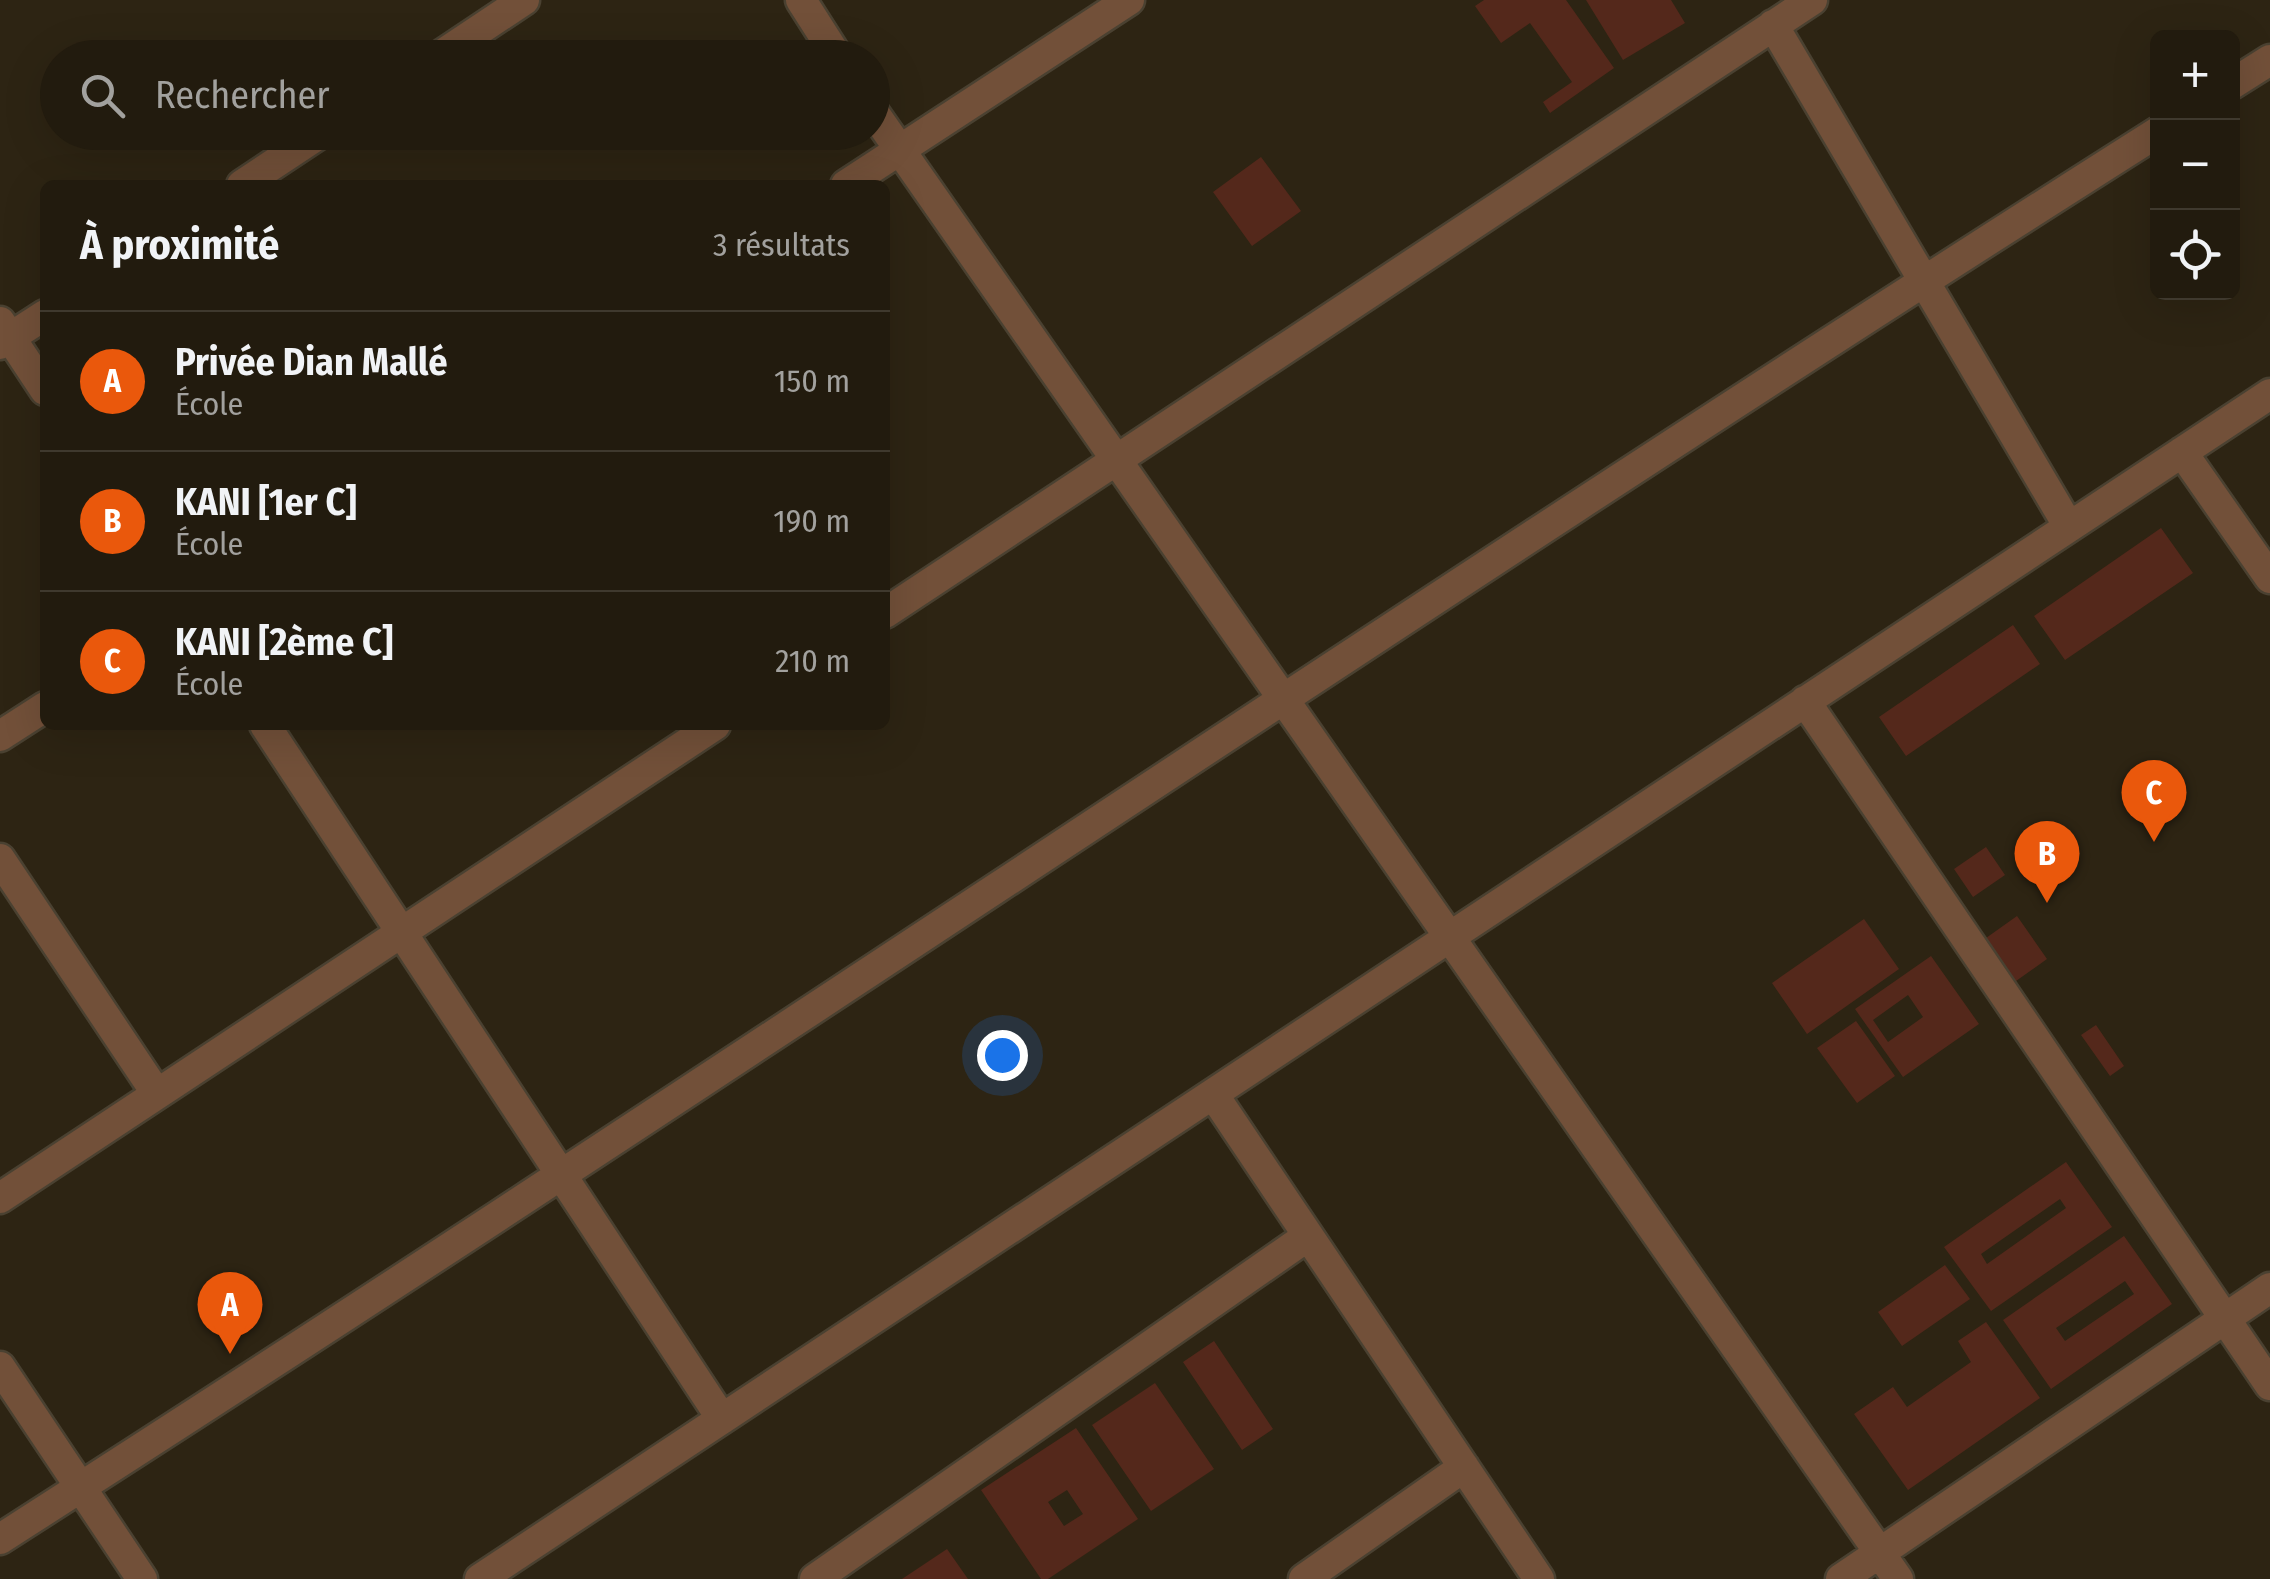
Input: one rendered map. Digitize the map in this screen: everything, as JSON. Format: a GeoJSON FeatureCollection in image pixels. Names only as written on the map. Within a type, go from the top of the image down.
{"type":"FeatureCollection","features":[{"type":"Feature","properties":{"kind":"street"},"geometry":{"type":"LineString","coordinates":[[463,40],[524,0]]}},
{"type":"Feature","properties":{"kind":"street"},"geometry":{"type":"LineString","coordinates":[[800,0],[826,40]]}},
{"type":"Feature","properties":{"kind":"street"},"geometry":{"type":"LineString","coordinates":[[854,180],[1129,0]]}},
{"type":"Feature","properties":{"kind":"street"},"geometry":{"type":"LineString","coordinates":[[890,609],[1812,0]]}},
{"type":"Feature","properties":{"kind":"street"},"geometry":{"type":"LineString","coordinates":[[1773,25],[2069,527]]}},
{"type":"Feature","properties":{"kind":"street"},"geometry":{"type":"LineString","coordinates":[[2240,79],[2270,60]]}},
{"type":"Feature","properties":{"kind":"street"},"geometry":{"type":"LineString","coordinates":[[890,137],[1898,1579]]}},
{"type":"Feature","properties":{"kind":"street"},"geometry":{"type":"LineString","coordinates":[[0,1539],[562,1176],[1923,280],[2150,137]]}},
{"type":"Feature","properties":{"kind":"street"},"geometry":{"type":"LineString","coordinates":[[250,180],[295,150]]}},
{"type":"Feature","properties":{"kind":"street"},"geometry":{"type":"LineString","coordinates":[[40,317],[3,334],[40,383]]}},
{"type":"Feature","properties":{"kind":"street"},"geometry":{"type":"LineString","coordinates":[[480,1579],[526,1567],[722,1419],[2270,394]]}},
{"type":"Feature","properties":{"kind":"street"},"geometry":{"type":"LineString","coordinates":[[2182,452],[2270,578]]}},
{"type":"Feature","properties":{"kind":"street"},"geometry":{"type":"LineString","coordinates":[[1806,701],[2270,1384]]}},
{"type":"Feature","properties":{"kind":"street"},"geometry":{"type":"LineString","coordinates":[[0,736],[40,710]]}},
{"type":"Feature","properties":{"kind":"street"},"geometry":{"type":"LineString","coordinates":[[268,730],[722,1419]]}},
{"type":"Feature","properties":{"kind":"street"},"geometry":{"type":"LineString","coordinates":[[0,1198],[707,730]]}},
{"type":"Feature","properties":{"kind":"street"},"geometry":{"type":"LineString","coordinates":[[0,859],[157,1094]]}},
{"type":"Feature","properties":{"kind":"street"},"geometry":{"type":"LineString","coordinates":[[1212,1094],[1539,1579]]}},
{"type":"Feature","properties":{"kind":"street"},"geometry":{"type":"LineString","coordinates":[[815,1579],[1308,1236]]}},
{"type":"Feature","properties":{"kind":"street"},"geometry":{"type":"LineString","coordinates":[[1841,1579],[2270,1288]]}},
{"type":"Feature","properties":{"kind":"street"},"geometry":{"type":"LineString","coordinates":[[0,1367],[142,1579]]}},
{"type":"Feature","properties":{"kind":"street"},"geometry":{"type":"LineString","coordinates":[[1304,1579],[1464,1467]]}},
{"type":"Feature","properties":{"kind":"building"},"geometry":{"type":"Polygon","coordinates":[[[1484,0],[1566,0],[1614,68],[1550,113],[1543,102],[1572,82],[1530,23],[1501,43],[1475,6],[1484,0]]]}},
{"type":"Feature","properties":{"kind":"building"},"geometry":{"type":"Polygon","coordinates":[[[1586,0],[1671,0],[1685,23],[1623,60],[1586,0]]]}},
{"type":"Feature","properties":{"kind":"building"},"geometry":{"type":"Polygon","coordinates":[[[1261,157],[1301,211],[1252,246],[1213,192],[1261,157]]]}},
{"type":"Feature","properties":{"kind":"building"},"geometry":{"type":"Polygon","coordinates":[[[2161,528],[2193,573],[2065,660],[2034,616],[2161,528]]]}},
{"type":"Feature","properties":{"kind":"building"},"geometry":{"type":"Polygon","coordinates":[[[2013,625],[2040,664],[1906,756],[1879,717],[2013,625]]]}},
{"type":"Feature","properties":{"kind":"building"},"geometry":{"type":"Polygon","coordinates":[[[1986,847],[2005,875],[1973,897],[1954,869],[1986,847]]]}},
{"type":"Feature","properties":{"kind":"building"},"geometry":{"type":"Polygon","coordinates":[[[2017,916],[2047,959],[2009,986],[1979,943],[2017,916]]]}},
{"type":"Feature","properties":{"kind":"building"},"geometry":{"type":"Polygon","coordinates":[[[1864,919],[1899,969],[1807,1034],[1772,983],[1864,919]]]}},
{"type":"Feature","properties":{"kind":"building"},"geometry":{"type":"Polygon","coordinates":[[[1931,956],[1979,1024],[1903,1077],[1855,1009],[1931,956]],[[1908,995],[1873,1020],[1888,1042],[1923,1017],[1908,995]]]}},
{"type":"Feature","properties":{"kind":"building"},"geometry":{"type":"Polygon","coordinates":[[[1856,1021],[1895,1076],[1857,1103],[1817,1048],[1856,1021]]]}},
{"type":"Feature","properties":{"kind":"building"},"geometry":{"type":"Polygon","coordinates":[[[2096,1025],[2124,1066],[2110,1076],[2081,1035],[2096,1025]]]}},
{"type":"Feature","properties":{"kind":"building"},"geometry":{"type":"Polygon","coordinates":[[[2066,1162],[2112,1227],[1991,1311],[1944,1247],[2066,1162]],[[2060,1199],[1981,1254],[1987,1264],[2066,1208],[2060,1199]]]}},
{"type":"Feature","properties":{"kind":"building"},"geometry":{"type":"Polygon","coordinates":[[[2124,1236],[2172,1304],[2051,1389],[2003,1320],[2124,1236]],[[2125,1281],[2056,1328],[2065,1341],[2134,1294],[2125,1281]]]}},
{"type":"Feature","properties":{"kind":"building"},"geometry":{"type":"Polygon","coordinates":[[[1945,1265],[1970,1299],[1902,1346],[1878,1312],[1945,1265]]]}},
{"type":"Feature","properties":{"kind":"building"},"geometry":{"type":"Polygon","coordinates":[[[1986,1322],[2040,1398],[1908,1490],[1854,1414],[1893,1387],[1907,1407],[1971,1362],[1958,1341],[1986,1322]]]}},
{"type":"Feature","properties":{"kind":"building"},"geometry":{"type":"Polygon","coordinates":[[[1214,1341],[1273,1429],[1242,1450],[1183,1362],[1214,1341]]]}},
{"type":"Feature","properties":{"kind":"building"},"geometry":{"type":"Polygon","coordinates":[[[1155,1383],[1214,1469],[1151,1511],[1092,1425],[1155,1383]]]}},
{"type":"Feature","properties":{"kind":"building"},"geometry":{"type":"Polygon","coordinates":[[[1076,1428],[1138,1519],[1048,1579],[1041,1579],[981,1490],[1076,1428]],[[1067,1490],[1048,1502],[1064,1526],[1083,1514],[1067,1490]]]}},
{"type":"Feature","properties":{"kind":"building"},"geometry":{"type":"Polygon","coordinates":[[[947,1549],[968,1579],[902,1579],[947,1549]]]}},
{"type":"Feature","properties":{"kind":"place","name":"KANI [2ème C]"},"geometry":{"type":"Point","coordinates":[2154,842]}},
{"type":"Feature","properties":{"kind":"place","name":"KANI [1er C]"},"geometry":{"type":"Point","coordinates":[2047,903]}},
{"type":"Feature","properties":{"kind":"place","name":"Privée Dian Mallé"},"geometry":{"type":"Point","coordinates":[230,1354]}}]}
